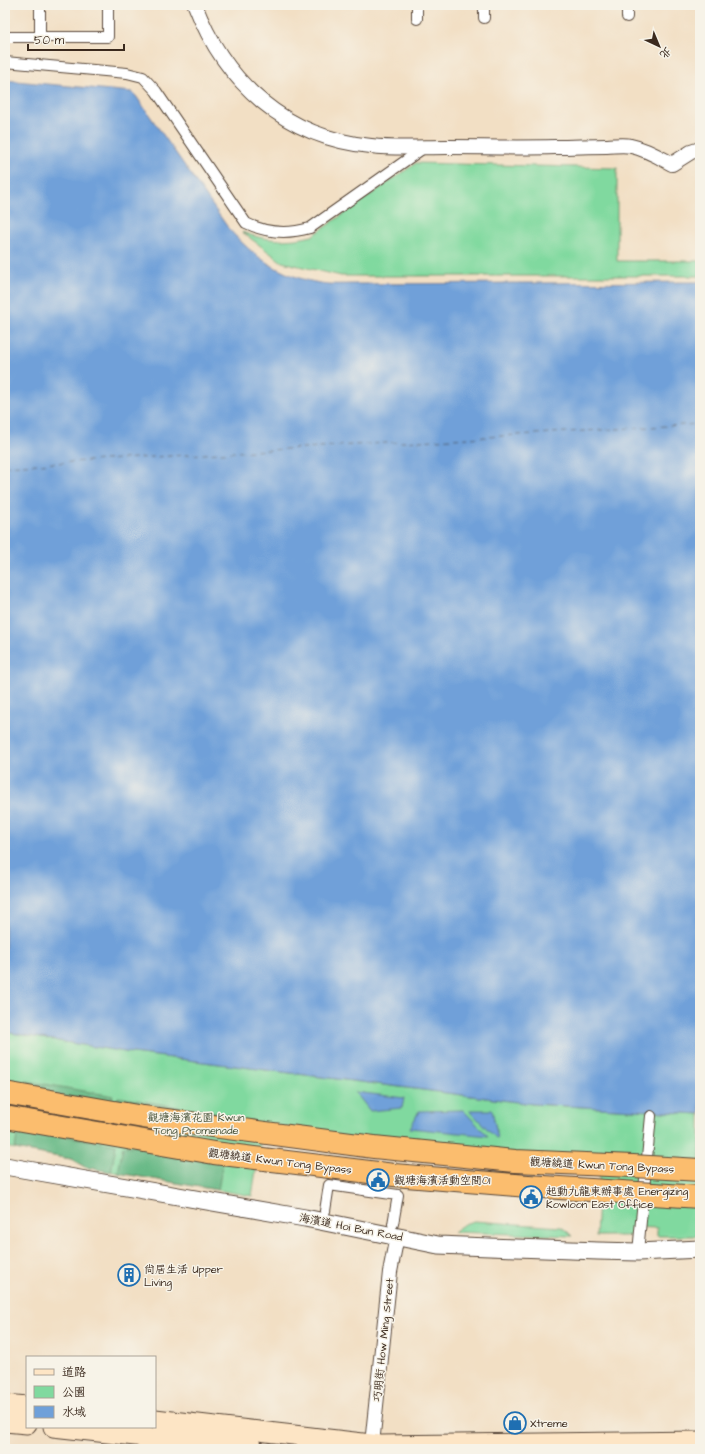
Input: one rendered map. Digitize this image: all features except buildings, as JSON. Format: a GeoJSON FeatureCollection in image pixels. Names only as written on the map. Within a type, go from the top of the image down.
{"type":"FeatureCollection","features":[{"type":"Feature","properties":{"kind":"highway","name":"觀塘繞道 Kwun Tong Bypass"},"geometry":{"type":"LineString","coordinates":[[5,1093],[144,1117],[374,1147],[515,1161],[700,1170]]}},
{"type":"Feature","properties":{"kind":"highway","name":"觀塘繞道 Kwun Tong Bypass"},"geometry":{"type":"LineString","coordinates":[[5,1117],[214,1153],[386,1174],[528,1186],[700,1197]]}},
{"type":"Feature","properties":{"kind":"main road"},"geometry":{"type":"LineString","coordinates":[[5,1404],[26,1406]]}},
{"type":"Feature","properties":{"kind":"main road"},"geometry":{"type":"LineString","coordinates":[[156,1419],[397,1446],[700,1441]]}},
{"type":"Feature","properties":{"kind":"main road"},"geometry":{"type":"LineString","coordinates":[[5,1422],[26,1424]]}},
{"type":"Feature","properties":{"kind":"main road"},"geometry":{"type":"LineString","coordinates":[[62,1428],[254,1449]]}},
{"type":"Feature","properties":{"kind":"street"},"geometry":{"type":"LineString","coordinates":[[40,5],[40,37]]}},
{"type":"Feature","properties":{"kind":"street"},"geometry":{"type":"LineString","coordinates":[[5,37],[108,37],[108,5]]}},
{"type":"Feature","properties":{"kind":"street"},"geometry":{"type":"LineString","coordinates":[[195,5],[212,42],[235,76],[255,95],[281,115],[316,133],[353,144],[372,146],[426,147],[555,147],[630,145],[647,151],[672,164],[691,152],[700,149]]}},
{"type":"Feature","properties":{"kind":"street"},"geometry":{"type":"LineString","coordinates":[[417,5],[417,19]]}},
{"type":"Feature","properties":{"kind":"street"},"geometry":{"type":"LineString","coordinates":[[484,5],[484,18]]}},
{"type":"Feature","properties":{"kind":"street"},"geometry":{"type":"LineString","coordinates":[[627,5],[627,17]]}},
{"type":"Feature","properties":{"kind":"street"},"geometry":{"type":"LineString","coordinates":[[5,62],[127,73],[143,77],[156,91],[246,223],[255,228],[290,231],[310,228],[426,147]]}},
{"type":"Feature","properties":{"kind":"street"},"geometry":{"type":"LineString","coordinates":[[638,1252],[651,1116]]}},
{"type":"Feature","properties":{"kind":"street","name":"海濱道 Hoi Bun Road"},"geometry":{"type":"LineString","coordinates":[[5,1166],[291,1215],[395,1230],[415,1241],[438,1245],[486,1248],[638,1252],[700,1250]]}},
{"type":"Feature","properties":{"kind":"street"},"geometry":{"type":"LineString","coordinates":[[325,1211],[329,1185],[398,1195],[395,1230]]}},
{"type":"Feature","properties":{"kind":"street","name":"巧明街 How Ming Street"},"geometry":{"type":"LineString","coordinates":[[372,1444],[395,1230]]}},
{"type":"Feature","properties":{"kind":"green space"},"geometry":{"type":"Polygon","coordinates":[[[416,163],[617,168],[617,261],[700,261],[700,276],[341,276],[282,262],[242,232],[277,240],[312,236],[416,163]]]}},
{"type":"Feature","properties":{"kind":"green space","name":"觀塘海濱花園 Kwun Tong Promenade"},"geometry":{"type":"Polygon","coordinates":[[[5,1032],[125,1052],[533,1104],[700,1114],[700,1236],[657,1236],[657,1228],[632,1227],[632,1236],[596,1236],[600,1164],[262,1131],[252,1196],[85,1167],[71,1159],[5,1147],[5,1032]]]}},
{"type":"Feature","properties":{"kind":"green space"},"geometry":{"type":"Polygon","coordinates":[[[26,1081],[113,1096],[111,1104],[25,1090],[26,1081]]]}},
{"type":"Feature","properties":{"kind":"green space"},"geometry":{"type":"Polygon","coordinates":[[[118,1097],[231,1116],[228,1134],[116,1105],[118,1097]]]}},
{"type":"Feature","properties":{"kind":"green space"},"geometry":{"type":"Polygon","coordinates":[[[18,1128],[116,1145],[111,1172],[85,1167],[71,1159],[15,1149],[18,1128]]]}},
{"type":"Feature","properties":{"kind":"green space"},"geometry":{"type":"Polygon","coordinates":[[[123,1146],[225,1150],[218,1190],[118,1173],[123,1146]]]}},
{"type":"Feature","properties":{"kind":"green space"},"geometry":{"type":"Polygon","coordinates":[[[474,1221],[561,1227],[572,1236],[453,1232],[464,1224],[474,1221]]]}},
{"type":"Feature","properties":{"kind":"water"},"geometry":{"type":"Polygon","coordinates":[[[5,80],[132,92],[229,229],[259,257],[293,276],[306,280],[324,284],[700,282],[700,1114],[533,1104],[125,1052],[5,1032],[5,80]]]}},
{"type":"Feature","properties":{"kind":"water"},"geometry":{"type":"Polygon","coordinates":[[[355,1092],[404,1098],[402,1108],[370,1111],[355,1092]]]}},
{"type":"Feature","properties":{"kind":"water"},"geometry":{"type":"Polygon","coordinates":[[[463,1110],[488,1136],[410,1128],[419,1111],[463,1110]]]}},
{"type":"Feature","properties":{"kind":"water"},"geometry":{"type":"Polygon","coordinates":[[[469,1110],[492,1110],[498,1138],[496,1138],[469,1110]]]}},
{"type":"Feature","properties":{"kind":"ferry route"},"geometry":{"type":"LineString","coordinates":[[5,466],[700,424]]}},
{"type":"Feature","properties":{"kind":"place","name":"觀塘海濱活動空間01"},"geometry":{"type":"Point","coordinates":[378,1180]}},
{"type":"Feature","properties":{"kind":"place","name":"起動九龍東辦事處 Energizing Kowloon East Office"},"geometry":{"type":"Point","coordinates":[531,1197]}},
{"type":"Feature","properties":{"kind":"place","name":"尚居生活 Upper Living"},"geometry":{"type":"Point","coordinates":[129,1275]}},
{"type":"Feature","properties":{"kind":"place","name":"Xtreme"},"geometry":{"type":"Point","coordinates":[515,1423]}}]}
